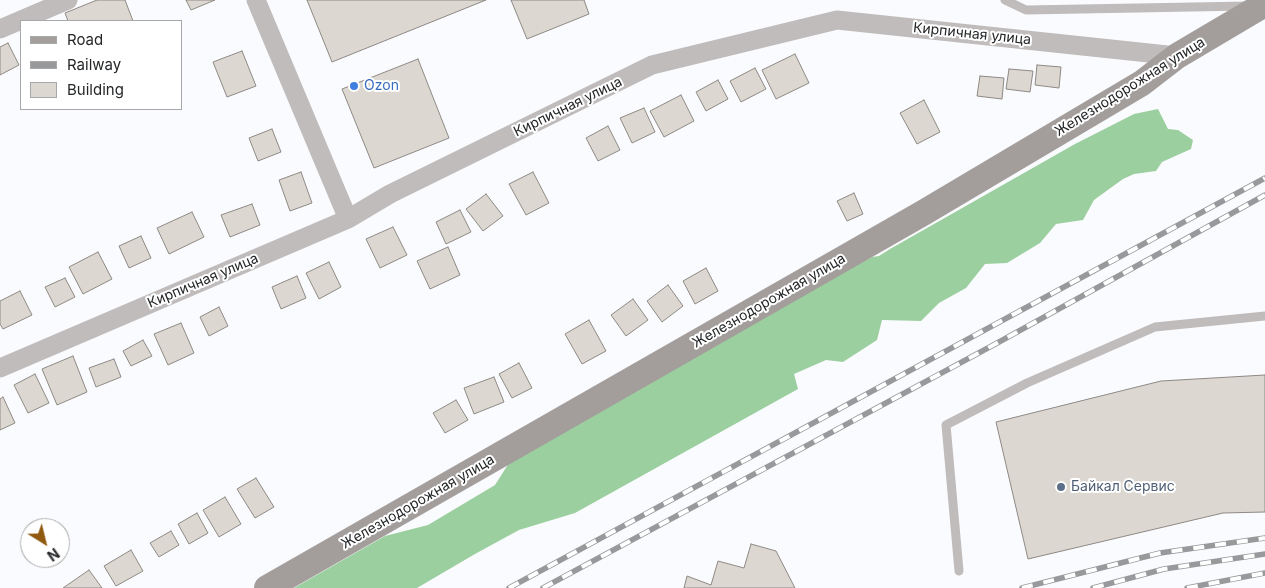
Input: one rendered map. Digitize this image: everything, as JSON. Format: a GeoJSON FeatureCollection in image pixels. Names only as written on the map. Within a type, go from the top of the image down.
{"type":"FeatureCollection","features":[{"type":"Feature","properties":{"kind":"street"},"geometry":{"type":"LineString","coordinates":[[21,20],[68,0]]}},
{"type":"Feature","properties":{"kind":"street"},"geometry":{"type":"LineString","coordinates":[[256,0],[348,219]]}},
{"type":"Feature","properties":{"kind":"street","name":"Железнодорожная улица"},"geometry":{"type":"LineString","coordinates":[[268,588],[923,213],[1142,83],[1177,56],[1264,5]]}},
{"type":"Feature","properties":{"kind":"street"},"geometry":{"type":"LineString","coordinates":[[0,29],[20,20]]}},
{"type":"Feature","properties":{"kind":"street","name":"Кирпичная улица"},"geometry":{"type":"LineString","coordinates":[[0,368],[348,219],[390,194],[652,65],[837,20],[1177,56]]}},
{"type":"Feature","properties":{"kind":"lane"},"geometry":{"type":"LineString","coordinates":[[1005,0],[1026,10],[1264,5]]}},
{"type":"Feature","properties":{"kind":"lane"},"geometry":{"type":"LineString","coordinates":[[959,570],[946,425],[1027,383],[1155,328],[1263,316],[1265,306]]}},
{"type":"Feature","properties":{"kind":"green space"},"geometry":{"type":"Polygon","coordinates":[[[1158,109],[1168,129],[1178,130],[1193,140],[1191,149],[1162,162],[1156,171],[1134,174],[1123,179],[1094,200],[1083,220],[1056,224],[1040,243],[1007,263],[985,264],[966,288],[939,303],[921,321],[882,320],[877,340],[843,362],[826,360],[794,374],[798,389],[575,513],[519,530],[417,588],[294,588],[385,536],[428,525],[495,485],[509,463],[779,305],[872,257],[879,256],[1075,144],[1134,114],[1158,109]]]}},
{"type":"Feature","properties":{"kind":"building"},"geometry":{"type":"Polygon","coordinates":[[[97,0],[125,0],[133,20],[68,20],[65,13],[97,0]]]}},
{"type":"Feature","properties":{"kind":"building"},"geometry":{"type":"Polygon","coordinates":[[[186,0],[215,0],[191,10],[186,0]]]}},
{"type":"Feature","properties":{"kind":"building"},"geometry":{"type":"Polygon","coordinates":[[[307,0],[486,0],[332,62],[307,0]]]}},
{"type":"Feature","properties":{"kind":"building"},"geometry":{"type":"Polygon","coordinates":[[[511,0],[584,0],[589,14],[527,39],[511,0]]]}},
{"type":"Feature","properties":{"kind":"building"},"geometry":{"type":"Polygon","coordinates":[[[8,43],[19,65],[0,75],[0,47],[8,43]]]}},
{"type":"Feature","properties":{"kind":"building"},"geometry":{"type":"Polygon","coordinates":[[[242,51],[256,86],[227,97],[213,62],[242,51]]]}},
{"type":"Feature","properties":{"kind":"building"},"geometry":{"type":"Polygon","coordinates":[[[795,54],[809,83],[776,99],[762,70],[795,54]]]}},
{"type":"Feature","properties":{"kind":"building"},"geometry":{"type":"Polygon","coordinates":[[[418,59],[449,138],[374,168],[342,89],[418,59]]]}},
{"type":"Feature","properties":{"kind":"building"},"geometry":{"type":"Polygon","coordinates":[[[1037,65],[1061,67],[1059,88],[1035,85],[1037,65]]]}},
{"type":"Feature","properties":{"kind":"building"},"geometry":{"type":"Polygon","coordinates":[[[755,68],[766,89],[741,102],[730,81],[755,68]]]}},
{"type":"Feature","properties":{"kind":"building"},"geometry":{"type":"Polygon","coordinates":[[[1009,69],[1033,71],[1030,92],[1006,89],[1009,69]]]}},
{"type":"Feature","properties":{"kind":"building"},"geometry":{"type":"Polygon","coordinates":[[[980,76],[1004,78],[1002,99],[977,96],[980,76]]]}},
{"type":"Feature","properties":{"kind":"building"},"geometry":{"type":"Polygon","coordinates":[[[718,80],[728,99],[706,111],[696,92],[718,80]]]}},
{"type":"Feature","properties":{"kind":"building"},"geometry":{"type":"Polygon","coordinates":[[[681,95],[694,121],[664,137],[650,111],[681,95]]]}},
{"type":"Feature","properties":{"kind":"building"},"geometry":{"type":"Polygon","coordinates":[[[924,100],[940,132],[917,144],[900,113],[924,100]]]}},
{"type":"Feature","properties":{"kind":"building"},"geometry":{"type":"Polygon","coordinates":[[[644,108],[655,132],[632,143],[620,118],[644,108]]]}},
{"type":"Feature","properties":{"kind":"building"},"geometry":{"type":"Polygon","coordinates":[[[608,126],[620,150],[598,161],[586,138],[608,126]]]}},
{"type":"Feature","properties":{"kind":"building"},"geometry":{"type":"Polygon","coordinates":[[[272,129],[281,152],[258,161],[249,138],[272,129]]]}},
{"type":"Feature","properties":{"kind":"building"},"geometry":{"type":"Polygon","coordinates":[[[301,172],[312,203],[290,211],[279,180],[301,172]]]}},
{"type":"Feature","properties":{"kind":"building"},"geometry":{"type":"Polygon","coordinates":[[[533,172],[549,203],[526,215],[509,184],[533,172]]]}},
{"type":"Feature","properties":{"kind":"building"},"geometry":{"type":"Polygon","coordinates":[[[854,193],[863,214],[847,221],[837,201],[854,193]]]}},
{"type":"Feature","properties":{"kind":"building"},"geometry":{"type":"Polygon","coordinates":[[[486,194],[503,216],[483,231],[466,209],[486,194]]]}},
{"type":"Feature","properties":{"kind":"building"},"geometry":{"type":"Polygon","coordinates":[[[252,204],[260,225],[230,237],[221,215],[252,204]]]}},
{"type":"Feature","properties":{"kind":"building"},"geometry":{"type":"Polygon","coordinates":[[[460,210],[471,232],[446,244],[436,222],[460,210]]]}},
{"type":"Feature","properties":{"kind":"building"},"geometry":{"type":"Polygon","coordinates":[[[192,212],[204,237],[169,254],[157,228],[192,212]]]}},
{"type":"Feature","properties":{"kind":"building"},"geometry":{"type":"Polygon","coordinates":[[[393,227],[407,255],[380,268],[366,239],[393,227]]]}},
{"type":"Feature","properties":{"kind":"building"},"geometry":{"type":"Polygon","coordinates":[[[141,236],[151,258],[129,268],[119,246],[141,236]]]}},
{"type":"Feature","properties":{"kind":"building"},"geometry":{"type":"Polygon","coordinates":[[[448,247],[460,275],[430,289],[417,261],[448,247]]]}},
{"type":"Feature","properties":{"kind":"building"},"geometry":{"type":"Polygon","coordinates":[[[98,252],[112,279],[83,294],[69,267],[98,252]]]}},
{"type":"Feature","properties":{"kind":"building"},"geometry":{"type":"Polygon","coordinates":[[[329,262],[341,287],[319,299],[306,273],[329,262]]]}},
{"type":"Feature","properties":{"kind":"building"},"geometry":{"type":"Polygon","coordinates":[[[706,268],[718,291],[695,304],[683,281],[706,268]]]}},
{"type":"Feature","properties":{"kind":"building"},"geometry":{"type":"Polygon","coordinates":[[[297,276],[306,298],[281,309],[272,287],[297,276]]]}},
{"type":"Feature","properties":{"kind":"building"},"geometry":{"type":"Polygon","coordinates":[[[65,278],[75,297],[55,307],[45,287],[65,278]]]}},
{"type":"Feature","properties":{"kind":"building"},"geometry":{"type":"Polygon","coordinates":[[[668,285],[683,306],[662,322],[647,301],[668,285]]]}},
{"type":"Feature","properties":{"kind":"building"},"geometry":{"type":"Polygon","coordinates":[[[20,291],[32,315],[3,329],[0,324],[0,301],[20,291]]]}},
{"type":"Feature","properties":{"kind":"building"},"geometry":{"type":"Polygon","coordinates":[[[633,299],[648,320],[626,336],[611,315],[633,299]]]}},
{"type":"Feature","properties":{"kind":"building"},"geometry":{"type":"Polygon","coordinates":[[[219,307],[228,326],[209,336],[200,317],[219,307]]]}},
{"type":"Feature","properties":{"kind":"building"},"geometry":{"type":"Polygon","coordinates":[[[589,320],[606,351],[582,364],[565,334],[589,320]]]}},
{"type":"Feature","properties":{"kind":"building"},"geometry":{"type":"Polygon","coordinates":[[[181,323],[194,353],[168,365],[154,334],[181,323]]]}},
{"type":"Feature","properties":{"kind":"building"},"geometry":{"type":"Polygon","coordinates":[[[143,340],[152,356],[131,366],[123,351],[143,340]]]}},
{"type":"Feature","properties":{"kind":"building"},"geometry":{"type":"Polygon","coordinates":[[[73,356],[87,392],[57,405],[42,369],[73,356]]]}},
{"type":"Feature","properties":{"kind":"building"},"geometry":{"type":"Polygon","coordinates":[[[114,359],[121,377],[96,387],[89,368],[114,359]]]}},
{"type":"Feature","properties":{"kind":"building"},"geometry":{"type":"Polygon","coordinates":[[[519,363],[532,388],[512,398],[499,374],[519,363]]]}},
{"type":"Feature","properties":{"kind":"building"},"geometry":{"type":"Polygon","coordinates":[[[35,374],[49,403],[28,413],[14,385],[35,374]]]}},
{"type":"Feature","properties":{"kind":"building"},"geometry":{"type":"Polygon","coordinates":[[[1265,375],[1265,512],[1223,513],[1028,559],[996,422],[1161,381],[1265,375]]]}},
{"type":"Feature","properties":{"kind":"building"},"geometry":{"type":"Polygon","coordinates":[[[494,377],[504,402],[474,414],[464,388],[494,377]]]}},
{"type":"Feature","properties":{"kind":"building"},"geometry":{"type":"Polygon","coordinates":[[[3,397],[15,423],[0,430],[0,399],[3,397]]]}},
{"type":"Feature","properties":{"kind":"building"},"geometry":{"type":"Polygon","coordinates":[[[456,400],[468,420],[445,433],[433,413],[456,400]]]}},
{"type":"Feature","properties":{"kind":"building"},"geometry":{"type":"Polygon","coordinates":[[[256,478],[274,507],[255,518],[237,489],[256,478]]]}},
{"type":"Feature","properties":{"kind":"building"},"geometry":{"type":"Polygon","coordinates":[[[225,497],[241,524],[219,537],[203,510],[225,497]]]}},
{"type":"Feature","properties":{"kind":"building"},"geometry":{"type":"Polygon","coordinates":[[[197,513],[208,533],[189,544],[178,524],[197,513]]]}},
{"type":"Feature","properties":{"kind":"building"},"geometry":{"type":"Polygon","coordinates":[[[171,531],[179,545],[159,557],[150,543],[171,531]]]}},
{"type":"Feature","properties":{"kind":"building"},"geometry":{"type":"Polygon","coordinates":[[[751,544],[776,551],[795,588],[684,588],[687,576],[711,585],[718,561],[744,568],[751,544]]]}},
{"type":"Feature","properties":{"kind":"building"},"geometry":{"type":"Polygon","coordinates":[[[131,550],[143,571],[116,586],[104,566],[131,550]]]}},
{"type":"Feature","properties":{"kind":"building"},"geometry":{"type":"Polygon","coordinates":[[[89,570],[102,588],[63,588],[89,570]]]}},
{"type":"Feature","properties":{"kind":"railway"},"geometry":{"type":"LineString","coordinates":[[509,588],[1265,178]]}},
{"type":"Feature","properties":{"kind":"railway"},"geometry":{"type":"LineString","coordinates":[[543,588],[999,342],[1265,195]]}},
{"type":"Feature","properties":{"kind":"railway"},"geometry":{"type":"LineString","coordinates":[[1022,588],[1160,553],[1265,538]]}},
{"type":"Feature","properties":{"kind":"railway"},"geometry":{"type":"LineString","coordinates":[[1093,588],[1164,569],[1265,554]]}},
{"type":"Feature","properties":{"kind":"railway"},"geometry":{"type":"LineString","coordinates":[[1187,588],[1265,573]]}},
{"type":"Feature","properties":{"kind":"place","name":"Ozon"},"geometry":{"type":"Point","coordinates":[354,86]}},
{"type":"Feature","properties":{"kind":"place","name":"Байкал Сервис"},"geometry":{"type":"Point","coordinates":[1061,487]}}]}
